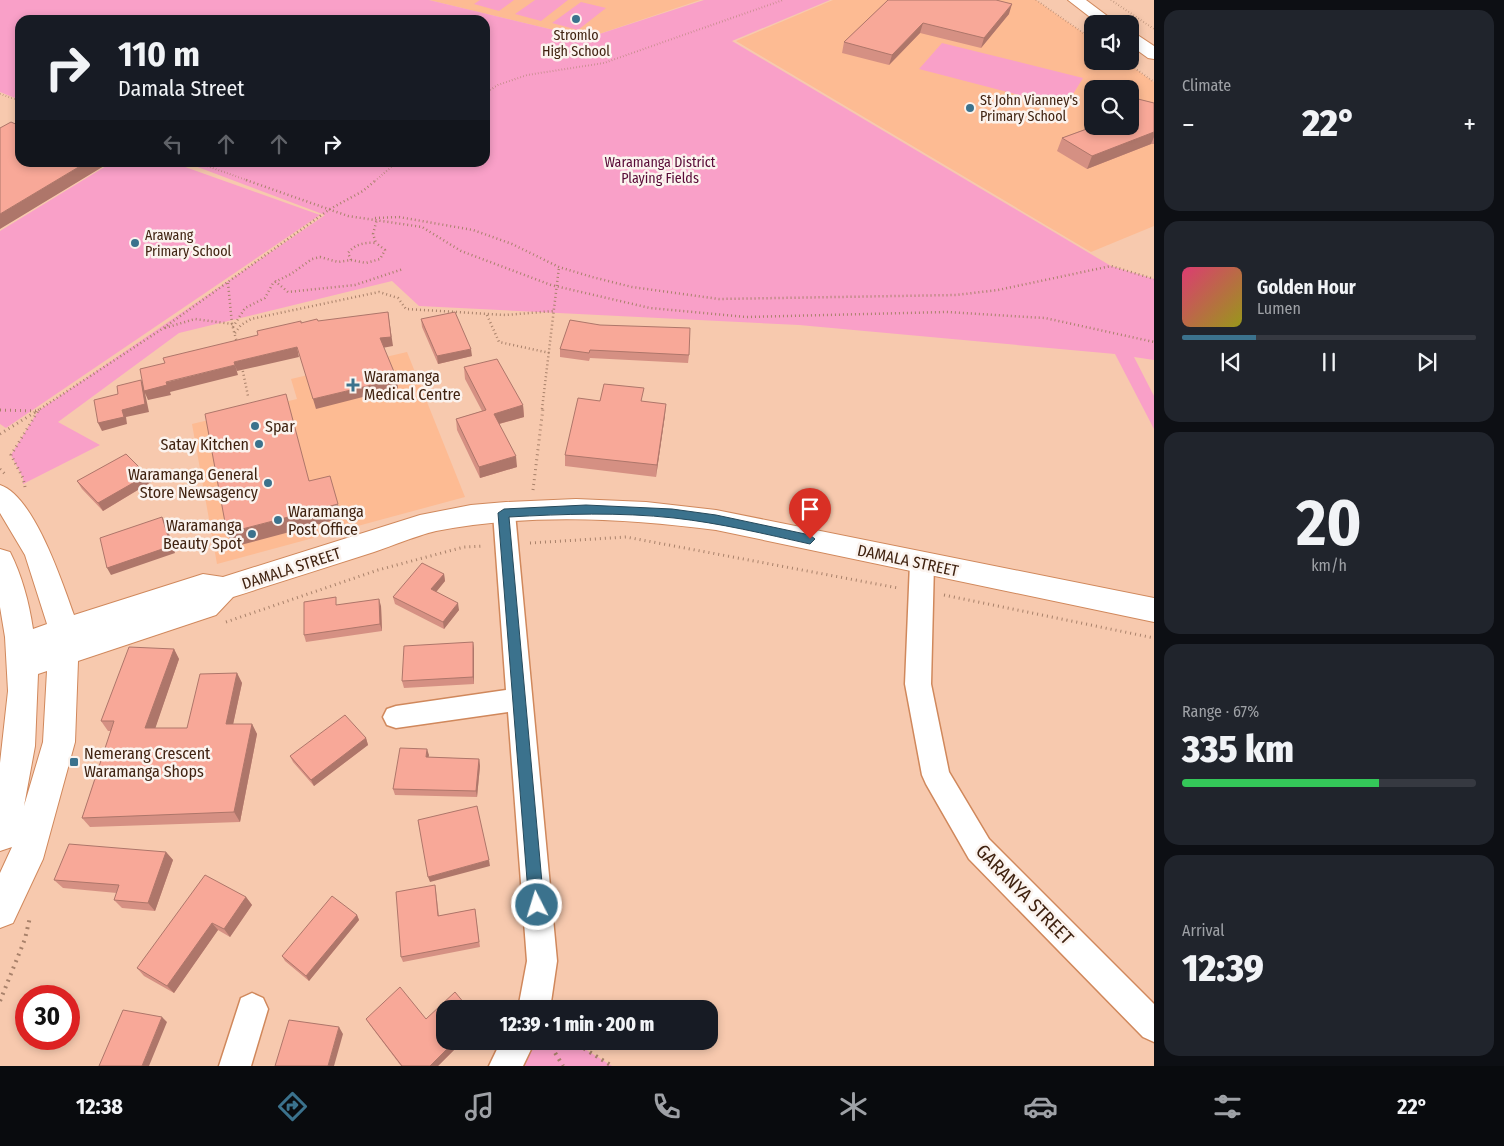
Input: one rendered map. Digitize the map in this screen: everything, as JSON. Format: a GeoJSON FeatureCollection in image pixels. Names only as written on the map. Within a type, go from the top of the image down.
{"type":"FeatureCollection","features":[{"type":"Feature","properties":{"kind":"street"},"geometry":{"type":"LineString","coordinates":[[1076,0],[1097,15]]}},
{"type":"Feature","properties":{"kind":"street"},"geometry":{"type":"LineString","coordinates":[[1139,43],[1154,54]]}},
{"type":"Feature","properties":{"kind":"street"},"geometry":{"type":"LineString","coordinates":[[0,910],[26,859],[59,742],[63,641],[38,553],[8,503],[14,494]]}},
{"type":"Feature","properties":{"kind":"street","name":"DAMALA STREET"},"geometry":{"type":"LineString","coordinates":[[22,656],[63,641],[206,607],[224,589],[435,521],[532,511],[586,509],[681,515],[716,520],[1154,610]]}},
{"type":"Feature","properties":{"kind":"street"},"geometry":{"type":"LineString","coordinates":[[504,513],[542,961],[536,1000]]}},
{"type":"Feature","properties":{"kind":"street"},"geometry":{"type":"LineString","coordinates":[[0,560],[16,606],[22,656],[21,717],[15,771],[0,835]]}},
{"type":"Feature","properties":{"kind":"street","name":"GARANYA STREET"},"geometry":{"type":"LineString","coordinates":[[922,562],[918,684],[936,775],[979,850],[1154,1026]]}},
{"type":"Feature","properties":{"kind":"street"},"geometry":{"type":"LineString","coordinates":[[396,717],[520,699]]}},
{"type":"Feature","properties":{"kind":"street"},"geometry":{"type":"LineString","coordinates":[[236,1066],[252,1009]]}},
{"type":"Feature","properties":{"kind":"street"},"geometry":{"type":"LineString","coordinates":[[505,1066],[514,1050]]}},
{"type":"Feature","properties":{"kind":"path"},"geometry":{"type":"LineString","coordinates":[[490,90],[506,81],[543,72],[604,63],[783,0]]}},
{"type":"Feature","properties":{"kind":"path"},"geometry":{"type":"LineString","coordinates":[[1036,0],[1084,33]]}},
{"type":"Feature","properties":{"kind":"path"},"geometry":{"type":"LineString","coordinates":[[1111,0],[1154,29]]}},
{"type":"Feature","properties":{"kind":"path"},"geometry":{"type":"LineString","coordinates":[[1137,70],[1154,82]]}},
{"type":"Feature","properties":{"kind":"path"},"geometry":{"type":"LineString","coordinates":[[0,94],[15,99]]}},
{"type":"Feature","properties":{"kind":"path"},"geometry":{"type":"LineString","coordinates":[[210,167],[348,216],[422,227],[461,251],[557,286],[650,308],[746,317],[946,312],[1045,318],[1154,342]]}},
{"type":"Feature","properties":{"kind":"path"},"geometry":{"type":"LineString","coordinates":[[0,434],[162,329],[330,210],[363,191],[391,167]]}},
{"type":"Feature","properties":{"kind":"path"},"geometry":{"type":"LineString","coordinates":[[377,219],[399,217],[473,230],[512,244],[559,267],[632,288],[719,299],[956,295],[998,290],[1111,266],[1154,279]]}},
{"type":"Feature","properties":{"kind":"path"},"geometry":{"type":"LineString","coordinates":[[376,243],[373,234],[377,219]]}},
{"type":"Feature","properties":{"kind":"path"},"geometry":{"type":"LineString","coordinates":[[232,325],[246,307],[263,301],[275,281],[291,274],[312,259],[320,257],[338,262],[351,260],[368,264],[383,257],[384,247],[376,243],[364,242],[354,246],[348,253],[351,260]]}},
{"type":"Feature","properties":{"kind":"path"},"geometry":{"type":"LineString","coordinates":[[532,511],[559,267]]}},
{"type":"Feature","properties":{"kind":"path"},"geometry":{"type":"LineString","coordinates":[[275,281],[288,292],[355,285],[403,269]]}},
{"type":"Feature","properties":{"kind":"path"},"geometry":{"type":"LineString","coordinates":[[228,283],[232,325],[236,333],[239,351]]}},
{"type":"Feature","properties":{"kind":"path"},"geometry":{"type":"LineString","coordinates":[[236,333],[242,325],[251,319],[379,292],[398,298],[406,309],[487,315],[554,311]]}},
{"type":"Feature","properties":{"kind":"path"},"geometry":{"type":"LineString","coordinates":[[487,315],[499,342],[550,353]]}},
{"type":"Feature","properties":{"kind":"path"},"geometry":{"type":"LineString","coordinates":[[162,329],[195,319],[232,325]]}},
{"type":"Feature","properties":{"kind":"path"},"geometry":{"type":"LineString","coordinates":[[241,360],[248,396]]}},
{"type":"Feature","properties":{"kind":"path"},"geometry":{"type":"LineString","coordinates":[[0,410],[38,411]]}},
{"type":"Feature","properties":{"kind":"path"},"geometry":{"type":"LineString","coordinates":[[14,494],[23,478],[11,455],[38,411]]}},
{"type":"Feature","properties":{"kind":"path"},"geometry":{"type":"LineString","coordinates":[[222,623],[378,570],[464,547],[626,537],[897,588],[922,591],[1154,638]]}},
{"type":"Feature","properties":{"kind":"path"},"geometry":{"type":"LineString","coordinates":[[553,1050],[563,1066]]}},
{"type":"Feature","properties":{"kind":"path"},"geometry":{"type":"LineString","coordinates":[[586,1050],[612,1066]]}},
{"type":"Feature","properties":{"kind":"shaded area","name":"Stromlo High School"},"geometry":{"type":"Polygon","coordinates":[[[429,0],[700,0],[587,38],[429,0]]]}},
{"type":"Feature","properties":{"kind":"shaded area","name":"St John Vianney's Primary School"},"geometry":{"type":"Polygon","coordinates":[[[833,0],[1036,0],[1084,33],[1084,70],[1137,70],[1154,82],[1154,226],[1091,252],[736,41],[833,0]]]}},
{"type":"Feature","properties":{"kind":"shaded area"},"geometry":{"type":"Polygon","coordinates":[[[407,352],[465,497],[217,564],[192,424],[297,399],[291,379],[407,352]]]}},
{"type":"Feature","properties":{"kind":"green space","name":"Waramanga District Playing Fields"},"geometry":{"type":"Polygon","coordinates":[[[0,0],[429,0],[587,38],[704,0],[830,0],[732,41],[1111,266],[1154,279],[1154,360],[1134,357],[1154,396],[1154,429],[1115,354],[799,325],[419,306],[392,281],[179,333],[58,422],[100,445],[23,484],[23,478],[11,455],[38,411],[325,215],[198,167],[490,167],[490,15],[15,15],[15,98],[0,92],[0,0]]]}},
{"type":"Feature","properties":{"kind":"green space"},"geometry":{"type":"Polygon","coordinates":[[[480,0],[514,0],[499,11],[474,4],[480,0]]]}},
{"type":"Feature","properties":{"kind":"green space"},"geometry":{"type":"Polygon","coordinates":[[[535,0],[568,0],[541,21],[515,14],[535,0]]]}},
{"type":"Feature","properties":{"kind":"green space"},"geometry":{"type":"Polygon","coordinates":[[[581,2],[606,8],[578,30],[552,23],[581,2]]]}},
{"type":"Feature","properties":{"kind":"green space"},"geometry":{"type":"Polygon","coordinates":[[[942,43],[1083,78],[1065,107],[919,69],[942,43]]]}},
{"type":"Feature","properties":{"kind":"green space","name":"Arawang Primary School"},"geometry":{"type":"Polygon","coordinates":[[[104,167],[185,167],[320,215],[6,428],[0,424],[0,231],[104,167]]]}},
{"type":"Feature","properties":{"kind":"green space"},"geometry":{"type":"Polygon","coordinates":[[[514,1050],[586,1050],[612,1066],[505,1066],[514,1050]]]}},
{"type":"Feature","properties":{"kind":"building"},"geometry":{"type":"Polygon","coordinates":[[[888,0],[996,0],[1012,4],[984,38],[923,23],[892,55],[844,42],[888,0]]]}},
{"type":"Feature","properties":{"kind":"building"},"geometry":{"type":"Polygon","coordinates":[[[1139,99],[1154,103],[1154,132],[1092,156],[1062,138],[1084,130],[1084,135],[1139,135],[1139,99]]]}},
{"type":"Feature","properties":{"kind":"building"},"geometry":{"type":"Polygon","coordinates":[[[11,122],[15,124],[15,167],[79,167],[0,214],[0,128],[11,122]]]}},
{"type":"Feature","properties":{"kind":"building"},"geometry":{"type":"Polygon","coordinates":[[[388,312],[391,337],[380,338],[397,379],[313,399],[297,347],[234,362],[235,365],[166,382],[167,385],[144,391],[140,369],[165,363],[163,358],[258,335],[257,331],[301,321],[301,323],[317,319],[318,321],[388,312]]]}},
{"type":"Feature","properties":{"kind":"building"},"geometry":{"type":"Polygon","coordinates":[[[455,312],[471,349],[437,356],[421,319],[455,312]]]}},
{"type":"Feature","properties":{"kind":"building"},"geometry":{"type":"Polygon","coordinates":[[[570,320],[600,325],[690,328],[689,355],[590,350],[589,353],[560,349],[570,320]]]}},
{"type":"Feature","properties":{"kind":"building"},"geometry":{"type":"Polygon","coordinates":[[[497,359],[523,405],[494,414],[516,456],[479,467],[456,419],[486,410],[464,367],[497,359]]]}},
{"type":"Feature","properties":{"kind":"building"},"geometry":{"type":"Polygon","coordinates":[[[141,380],[145,404],[122,410],[124,417],[98,423],[94,400],[118,394],[117,386],[141,380]]]}},
{"type":"Feature","properties":{"kind":"building"},"geometry":{"type":"Polygon","coordinates":[[[604,384],[644,388],[641,401],[666,404],[657,465],[565,455],[578,398],[600,401],[604,384]]]}},
{"type":"Feature","properties":{"kind":"building"},"geometry":{"type":"Polygon","coordinates":[[[286,394],[309,481],[330,476],[338,504],[227,533],[205,414],[286,394]]]}},
{"type":"Feature","properties":{"kind":"building"},"geometry":{"type":"Polygon","coordinates":[[[126,454],[147,475],[98,503],[77,481],[126,454]]]}},
{"type":"Feature","properties":{"kind":"building"},"geometry":{"type":"Polygon","coordinates":[[[162,517],[171,546],[107,568],[100,538],[162,517]]]}},
{"type":"Feature","properties":{"kind":"building"},"geometry":{"type":"Polygon","coordinates":[[[422,563],[444,574],[431,589],[458,603],[443,622],[393,597],[422,563]]]}},
{"type":"Feature","properties":{"kind":"building"},"geometry":{"type":"Polygon","coordinates":[[[336,597],[336,605],[379,599],[380,624],[304,635],[304,602],[336,597]]]}},
{"type":"Feature","properties":{"kind":"building"},"geometry":{"type":"Polygon","coordinates":[[[473,642],[473,677],[402,681],[404,646],[473,642]]]}},
{"type":"Feature","properties":{"kind":"building"},"geometry":{"type":"Polygon","coordinates":[[[129,647],[174,649],[145,728],[187,728],[200,674],[237,673],[226,724],[252,724],[234,812],[82,818],[114,721],[101,721],[129,647]]]}},
{"type":"Feature","properties":{"kind":"building"},"geometry":{"type":"Polygon","coordinates":[[[345,715],[366,738],[311,780],[290,756],[345,715]]]}},
{"type":"Feature","properties":{"kind":"building"},"geometry":{"type":"Polygon","coordinates":[[[400,748],[427,749],[426,757],[479,759],[476,791],[393,789],[400,748]]]}},
{"type":"Feature","properties":{"kind":"building"},"geometry":{"type":"Polygon","coordinates":[[[477,806],[489,860],[428,877],[418,820],[477,806]]]}},
{"type":"Feature","properties":{"kind":"building"},"geometry":{"type":"Polygon","coordinates":[[[69,844],[166,852],[148,903],[114,900],[119,885],[54,880],[69,844]]]}},
{"type":"Feature","properties":{"kind":"building"},"geometry":{"type":"Polygon","coordinates":[[[205,875],[246,897],[224,929],[212,923],[167,986],[137,968],[205,875]]]}},
{"type":"Feature","properties":{"kind":"building"},"geometry":{"type":"Polygon","coordinates":[[[435,885],[438,916],[475,909],[479,942],[401,957],[396,892],[435,885]]]}},
{"type":"Feature","properties":{"kind":"building"},"geometry":{"type":"Polygon","coordinates":[[[332,896],[357,915],[306,976],[282,956],[332,896]]]}},
{"type":"Feature","properties":{"kind":"building"},"geometry":{"type":"Polygon","coordinates":[[[400,987],[426,1019],[436,1010],[436,1050],[446,1050],[430,1066],[402,1066],[366,1019],[400,987]]]}},
{"type":"Feature","properties":{"kind":"building"},"geometry":{"type":"Polygon","coordinates":[[[455,992],[462,1000],[446,1000],[455,992]]]}},
{"type":"Feature","properties":{"kind":"building"},"geometry":{"type":"Polygon","coordinates":[[[123,1010],[162,1017],[142,1066],[99,1066],[123,1010]]]}},
{"type":"Feature","properties":{"kind":"building"},"geometry":{"type":"Polygon","coordinates":[[[289,1020],[339,1027],[328,1066],[275,1066],[289,1020]]]}},
{"type":"Feature","properties":{"kind":"place","name":"Stromlo High School"},"geometry":{"type":"Point","coordinates":[576,19]}},
{"type":"Feature","properties":{"kind":"place","name":"St John Vianney's Primary School"},"geometry":{"type":"Point","coordinates":[970,108]}},
{"type":"Feature","properties":{"kind":"place","name":"Arawang Primary School"},"geometry":{"type":"Point","coordinates":[135,243]}},
{"type":"Feature","properties":{"kind":"place","name":"Waramanga Medical Centre"},"geometry":{"type":"Point","coordinates":[353,385]}},
{"type":"Feature","properties":{"kind":"place","name":"Spar"},"geometry":{"type":"Point","coordinates":[255,426]}},
{"type":"Feature","properties":{"kind":"place","name":"Satay Kitchen"},"geometry":{"type":"Point","coordinates":[259,444]}},
{"type":"Feature","properties":{"kind":"place","name":"Waramanga General Store Newsagency"},"geometry":{"type":"Point","coordinates":[268,483]}},
{"type":"Feature","properties":{"kind":"place","name":"Waramanga Post Office"},"geometry":{"type":"Point","coordinates":[278,520]}},
{"type":"Feature","properties":{"kind":"place","name":"Waramanga Beauty Spot"},"geometry":{"type":"Point","coordinates":[252,534]}},
{"type":"Feature","properties":{"kind":"place","name":"Nemerang Crescent Waramanga Shops"},"geometry":{"type":"Point","coordinates":[74,762]}},
{"type":"Feature","properties":{"kind":"route"},"geometry":{"type":"LineString","coordinates":[[537,905],[504,513],[586,509],[672,514],[716,520],[810,539]]}}]}
